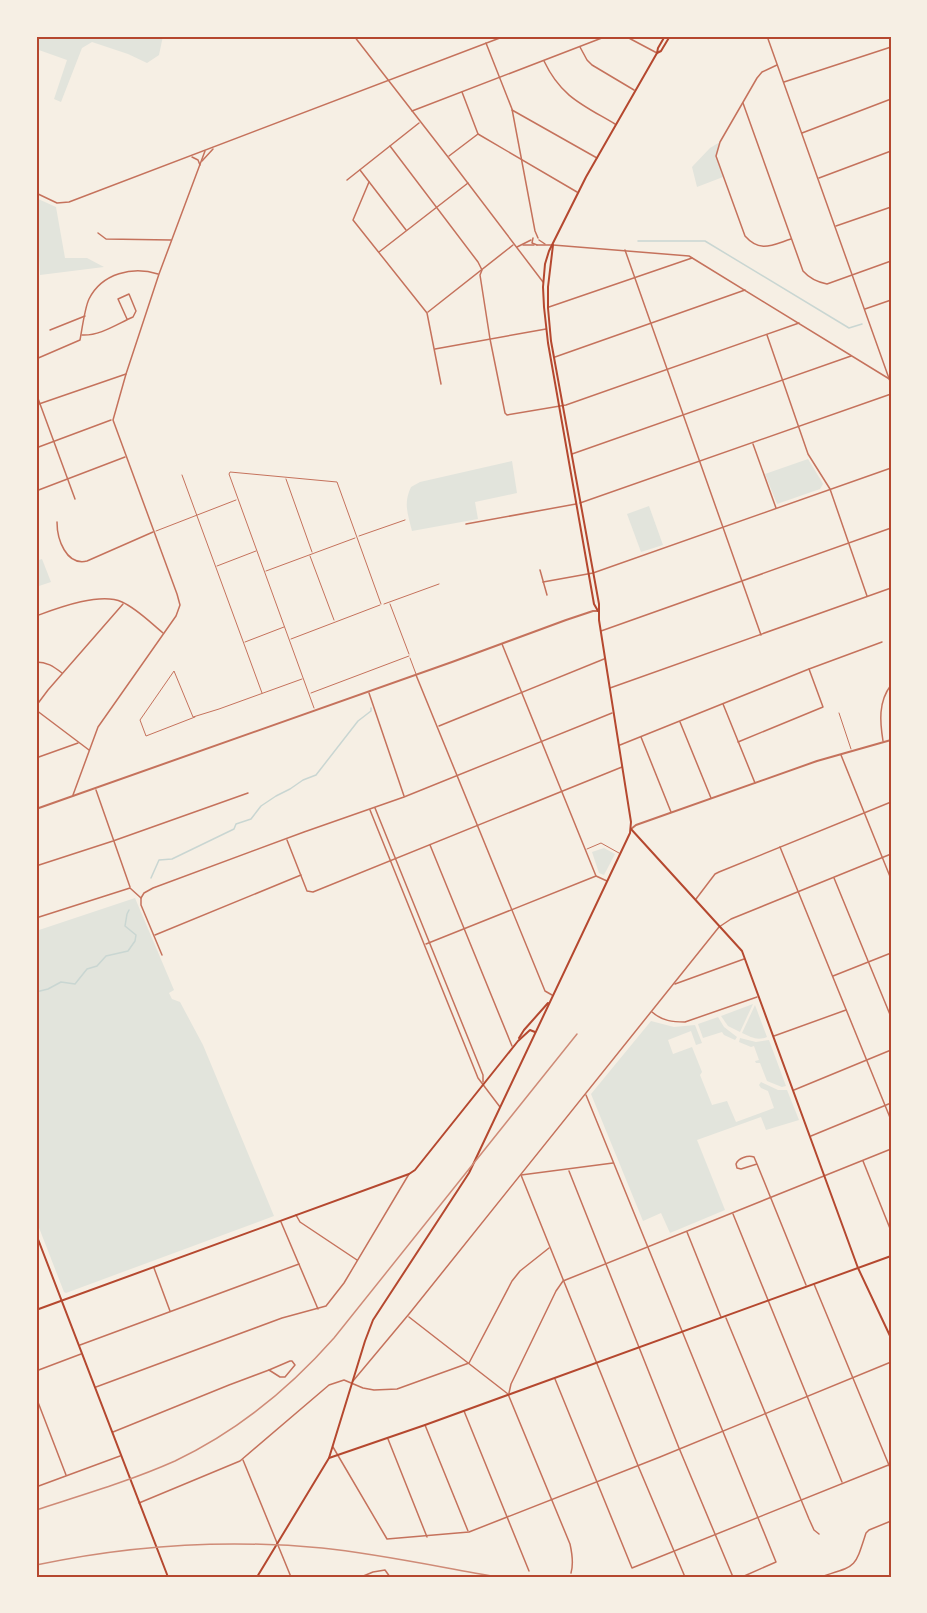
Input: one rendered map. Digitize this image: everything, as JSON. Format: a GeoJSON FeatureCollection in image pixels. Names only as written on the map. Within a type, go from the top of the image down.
{"type":"FeatureCollection","features":[{"type":"Feature","properties":{"kind":"main road"},"geometry":{"type":"LineString","coordinates":[[257,1577],[329,1458],[373,1320],[469,1173],[631,829],[598,604],[552,358],[543,282],[547,256],[578,192],[665,36]]}},
{"type":"Feature","properties":{"kind":"main road"},"geometry":{"type":"LineString","coordinates":[[657,53],[661,51],[670,36]]}},
{"type":"Feature","properties":{"kind":"main road"},"geometry":{"type":"LineString","coordinates":[[548,328],[549,273],[553,244]]}},
{"type":"Feature","properties":{"kind":"main road"},"geometry":{"type":"LineString","coordinates":[[631,829],[742,951],[858,1268],[891,1338]]}},
{"type":"Feature","properties":{"kind":"main road"},"geometry":{"type":"LineString","coordinates":[[518,1041],[524,1030],[550,1001]]}},
{"type":"Feature","properties":{"kind":"main road"},"geometry":{"type":"LineString","coordinates":[[36,1311],[409,1174],[415,1170],[518,1041],[528,1031],[535,1032]]}},
{"type":"Feature","properties":{"kind":"main road"},"geometry":{"type":"LineString","coordinates":[[36,1233],[168,1577]]}},
{"type":"Feature","properties":{"kind":"main road"},"geometry":{"type":"LineString","coordinates":[[329,1458],[891,1256]]}},
{"type":"Feature","properties":{"kind":"street"},"geometry":{"type":"LineString","coordinates":[[354,36],[543,282]]}},
{"type":"Feature","properties":{"kind":"street"},"geometry":{"type":"LineString","coordinates":[[36,193],[57,203],[66,203],[505,36]]}},
{"type":"Feature","properties":{"kind":"street"},"geometry":{"type":"LineString","coordinates":[[412,111],[607,36]]}},
{"type":"Feature","properties":{"kind":"street"},"geometry":{"type":"LineString","coordinates":[[625,36],[657,53]]}},
{"type":"Feature","properties":{"kind":"street"},"geometry":{"type":"LineString","coordinates":[[767,36],[891,384]]}},
{"type":"Feature","properties":{"kind":"street"},"geometry":{"type":"LineString","coordinates":[[486,43],[512,109],[535,231],[545,244]]}},
{"type":"Feature","properties":{"kind":"street"},"geometry":{"type":"LineString","coordinates":[[580,47],[592,65],[636,91]]}},
{"type":"Feature","properties":{"kind":"street"},"geometry":{"type":"LineString","coordinates":[[784,82],[891,47]]}},
{"type":"Feature","properties":{"kind":"street"},"geometry":{"type":"LineString","coordinates":[[544,61],[551,76],[566,93],[616,125]]}},
{"type":"Feature","properties":{"kind":"street"},"geometry":{"type":"LineString","coordinates":[[777,65],[762,72],[720,142],[716,156],[745,236],[750,242],[765,248],[792,239]]}},
{"type":"Feature","properties":{"kind":"street"},"geometry":{"type":"LineString","coordinates":[[462,92],[478,134],[578,192]]}},
{"type":"Feature","properties":{"kind":"street"},"geometry":{"type":"LineString","coordinates":[[801,133],[891,99]]}},
{"type":"Feature","properties":{"kind":"street"},"geometry":{"type":"LineString","coordinates":[[743,103],[803,271],[807,276],[817,282],[827,284],[891,261]]}},
{"type":"Feature","properties":{"kind":"street"},"geometry":{"type":"LineString","coordinates":[[512,109],[597,158]]}},
{"type":"Feature","properties":{"kind":"street"},"geometry":{"type":"LineString","coordinates":[[347,180],[420,122]]}},
{"type":"Feature","properties":{"kind":"street"},"geometry":{"type":"LineString","coordinates":[[448,157],[478,134]]}},
{"type":"Feature","properties":{"kind":"street"},"geometry":{"type":"LineString","coordinates":[[390,146],[482,270],[480,275],[490,339],[505,413],[510,415],[561,406],[799,323]]}},
{"type":"Feature","properties":{"kind":"street"},"geometry":{"type":"LineString","coordinates":[[201,164],[215,147]]}},
{"type":"Feature","properties":{"kind":"street"},"geometry":{"type":"LineString","coordinates":[[73,796],[98,727],[176,616],[180,605],[113,420],[159,274],[205,151]]}},
{"type":"Feature","properties":{"kind":"street"},"geometry":{"type":"LineString","coordinates":[[818,178],[891,151]]}},
{"type":"Feature","properties":{"kind":"street"},"geometry":{"type":"LineString","coordinates":[[191,156],[201,164]]}},
{"type":"Feature","properties":{"kind":"street"},"geometry":{"type":"LineString","coordinates":[[360,170],[406,231]]}},
{"type":"Feature","properties":{"kind":"street"},"geometry":{"type":"LineString","coordinates":[[369,182],[353,220],[427,313],[441,384]]}},
{"type":"Feature","properties":{"kind":"street"},"geometry":{"type":"LineString","coordinates":[[378,252],[468,183]]}},
{"type":"Feature","properties":{"kind":"street"},"geometry":{"type":"LineString","coordinates":[[835,226],[891,207]]}},
{"type":"Feature","properties":{"kind":"street"},"geometry":{"type":"LineString","coordinates":[[98,233],[106,239],[172,240]]}},
{"type":"Feature","properties":{"kind":"street"},"geometry":{"type":"LineString","coordinates":[[522,245],[534,237],[539,239]]}},
{"type":"Feature","properties":{"kind":"street"},"geometry":{"type":"LineString","coordinates":[[537,245],[539,239]]}},
{"type":"Feature","properties":{"kind":"street"},"geometry":{"type":"LineString","coordinates":[[531,240],[534,245]]}},
{"type":"Feature","properties":{"kind":"street"},"geometry":{"type":"LineString","coordinates":[[427,313],[515,246],[553,244],[684,255],[693,258],[890,379]]}},
{"type":"Feature","properties":{"kind":"street"},"geometry":{"type":"LineString","coordinates":[[625,250],[760,634]]}},
{"type":"Feature","properties":{"kind":"street"},"geometry":{"type":"LineString","coordinates":[[548,308],[693,258]]}},
{"type":"Feature","properties":{"kind":"street"},"geometry":{"type":"LineString","coordinates":[[36,359],[80,340],[88,300],[96,288],[112,276],[130,271],[147,270],[159,274]]}},
{"type":"Feature","properties":{"kind":"street"},"geometry":{"type":"LineString","coordinates":[[552,358],[746,290]]}},
{"type":"Feature","properties":{"kind":"street"},"geometry":{"type":"LineString","coordinates":[[81,335],[106,330],[127,320],[133,317],[136,311],[129,294],[118,298],[127,320]]}},
{"type":"Feature","properties":{"kind":"street"},"geometry":{"type":"LineString","coordinates":[[865,309],[891,300]]}},
{"type":"Feature","properties":{"kind":"street"},"geometry":{"type":"LineString","coordinates":[[50,330],[85,316]]}},
{"type":"Feature","properties":{"kind":"street"},"geometry":{"type":"LineString","coordinates":[[434,349],[548,328]]}},
{"type":"Feature","properties":{"kind":"street"},"geometry":{"type":"LineString","coordinates":[[767,335],[808,454],[830,489],[868,597]]}},
{"type":"Feature","properties":{"kind":"street"},"geometry":{"type":"LineString","coordinates":[[570,454],[852,356]]}},
{"type":"Feature","properties":{"kind":"street"},"geometry":{"type":"LineString","coordinates":[[36,405],[126,374]]}},
{"type":"Feature","properties":{"kind":"street"},"geometry":{"type":"LineString","coordinates":[[36,393],[75,499]]}},
{"type":"Feature","properties":{"kind":"street"},"geometry":{"type":"LineString","coordinates":[[466,524],[578,503],[891,394]]}},
{"type":"Feature","properties":{"kind":"street"},"geometry":{"type":"LineString","coordinates":[[36,448],[113,420]]}},
{"type":"Feature","properties":{"kind":"street"},"geometry":{"type":"LineString","coordinates":[[753,443],[776,509]]}},
{"type":"Feature","properties":{"kind":"street"},"geometry":{"type":"LineString","coordinates":[[36,491],[126,456]]}},
{"type":"Feature","properties":{"kind":"street"},"geometry":{"type":"LineString","coordinates":[[543,582],[591,573],[891,468]]}},
{"type":"Feature","properties":{"kind":"street"},"geometry":{"type":"LineString","coordinates":[[57,522],[57,529],[66,554],[78,562],[87,561],[154,532]]}},
{"type":"Feature","properties":{"kind":"street"},"geometry":{"type":"LineString","coordinates":[[601,632],[891,528]]}},
{"type":"Feature","properties":{"kind":"street"},"geometry":{"type":"LineString","coordinates":[[540,570],[547,595]]}},
{"type":"Feature","properties":{"kind":"street"},"geometry":{"type":"LineString","coordinates":[[609,688],[891,588]]}},
{"type":"Feature","properties":{"kind":"street"},"geometry":{"type":"LineString","coordinates":[[36,616],[89,600],[116,600],[124,603],[164,633]]}},
{"type":"Feature","properties":{"kind":"street"},"geometry":{"type":"LineString","coordinates":[[36,706],[124,603]]}},
{"type":"Feature","properties":{"kind":"street"},"geometry":{"type":"LineString","coordinates":[[36,809],[598,611]]}},
{"type":"Feature","properties":{"kind":"street"},"geometry":{"type":"LineString","coordinates":[[619,745],[882,642]]}},
{"type":"Feature","properties":{"kind":"street"},"geometry":{"type":"LineString","coordinates":[[502,644],[596,876],[607,881]]}},
{"type":"Feature","properties":{"kind":"street"},"geometry":{"type":"LineString","coordinates":[[437,727],[605,659]]}},
{"type":"Feature","properties":{"kind":"street"},"geometry":{"type":"LineString","coordinates":[[36,662],[45,662],[63,673]]}},
{"type":"Feature","properties":{"kind":"street"},"geometry":{"type":"LineString","coordinates":[[738,742],[823,707],[809,669]]}},
{"type":"Feature","properties":{"kind":"street"},"geometry":{"type":"LineString","coordinates":[[416,675],[545,991],[553,995]]}},
{"type":"Feature","properties":{"kind":"street"},"geometry":{"type":"LineString","coordinates":[[883,742],[880,715],[883,701],[891,685]]}},
{"type":"Feature","properties":{"kind":"street"},"geometry":{"type":"LineString","coordinates":[[368,691],[404,797]]}},
{"type":"Feature","properties":{"kind":"street"},"geometry":{"type":"LineString","coordinates":[[723,704],[754,783]]}},
{"type":"Feature","properties":{"kind":"street"},"geometry":{"type":"LineString","coordinates":[[36,710],[89,751]]}},
{"type":"Feature","properties":{"kind":"street"},"geometry":{"type":"LineString","coordinates":[[162,954],[141,905],[141,897],[153,888],[404,797],[613,712]]}},
{"type":"Feature","properties":{"kind":"street"},"geometry":{"type":"LineString","coordinates":[[680,721],[711,799]]}},
{"type":"Feature","properties":{"kind":"street"},"geometry":{"type":"LineString","coordinates":[[641,737],[672,813]]}},
{"type":"Feature","properties":{"kind":"street"},"geometry":{"type":"LineString","coordinates":[[631,829],[636,825],[806,765],[891,740]]}},
{"type":"Feature","properties":{"kind":"street"},"geometry":{"type":"LineString","coordinates":[[36,758],[79,743]]}},
{"type":"Feature","properties":{"kind":"street"},"geometry":{"type":"LineString","coordinates":[[840,754],[891,879]]}},
{"type":"Feature","properties":{"kind":"street"},"geometry":{"type":"LineString","coordinates":[[286,839],[308,891],[313,892],[622,766]]}},
{"type":"Feature","properties":{"kind":"street"},"geometry":{"type":"LineString","coordinates":[[95,788],[130,888],[141,897]]}},
{"type":"Feature","properties":{"kind":"street"},"geometry":{"type":"LineString","coordinates":[[36,866],[248,793]]}},
{"type":"Feature","properties":{"kind":"street"},"geometry":{"type":"LineString","coordinates":[[695,900],[715,874],[891,802]]}},
{"type":"Feature","properties":{"kind":"street"},"geometry":{"type":"LineString","coordinates":[[375,807],[483,1075],[483,1083]]}},
{"type":"Feature","properties":{"kind":"street"},"geometry":{"type":"LineString","coordinates":[[370,809],[478,1078],[500,1107]]}},
{"type":"Feature","properties":{"kind":"street"},"geometry":{"type":"LineString","coordinates":[[429,845],[513,1047]]}},
{"type":"Feature","properties":{"kind":"street"},"geometry":{"type":"LineString","coordinates":[[780,847],[891,1120]]}},
{"type":"Feature","properties":{"kind":"street"},"geometry":{"type":"LineString","coordinates":[[352,1382],[408,1316],[719,927],[730,919],[891,854]]}},
{"type":"Feature","properties":{"kind":"street"},"geometry":{"type":"LineString","coordinates":[[155,935],[301,875]]}},
{"type":"Feature","properties":{"kind":"street"},"geometry":{"type":"LineString","coordinates":[[425,944],[596,876]]}},
{"type":"Feature","properties":{"kind":"street"},"geometry":{"type":"LineString","coordinates":[[834,877],[891,1017]]}},
{"type":"Feature","properties":{"kind":"street"},"geometry":{"type":"LineString","coordinates":[[36,910],[37,917],[130,888]]}},
{"type":"Feature","properties":{"kind":"street"},"geometry":{"type":"LineString","coordinates":[[832,976],[891,952]]}},
{"type":"Feature","properties":{"kind":"street"},"geometry":{"type":"LineString","coordinates":[[673,985],[745,958]]}},
{"type":"Feature","properties":{"kind":"street"},"geometry":{"type":"LineString","coordinates":[[651,1011],[665,1020],[685,1022],[759,997]]}},
{"type":"Feature","properties":{"kind":"street"},"geometry":{"type":"LineString","coordinates":[[773,1036],[846,1010]]}},
{"type":"Feature","properties":{"kind":"street"},"geometry":{"type":"LineString","coordinates":[[793,1090],[891,1050]]}},
{"type":"Feature","properties":{"kind":"street"},"geometry":{"type":"LineString","coordinates":[[586,1095],[776,1562],[742,1577]]}},
{"type":"Feature","properties":{"kind":"street"},"geometry":{"type":"LineString","coordinates":[[810,1136],[891,1103]]}},
{"type":"Feature","properties":{"kind":"street"},"geometry":{"type":"LineString","coordinates":[[508,1394],[552,1298],[563,1281],[891,1149]]}},
{"type":"Feature","properties":{"kind":"street"},"geometry":{"type":"LineString","coordinates":[[757,1164],[741,1169],[737,1168],[736,1164],[738,1160],[754,1157],[757,1164],[771,1197],[806,1286]]}},
{"type":"Feature","properties":{"kind":"street"},"geometry":{"type":"LineString","coordinates":[[862,1160],[891,1231]]}},
{"type":"Feature","properties":{"kind":"street"},"geometry":{"type":"LineString","coordinates":[[521,1175],[614,1163]]}},
{"type":"Feature","properties":{"kind":"street"},"geometry":{"type":"LineString","coordinates":[[568,1170],[733,1577]]}},
{"type":"Feature","properties":{"kind":"street"},"geometry":{"type":"LineString","coordinates":[[95,1387],[282,1318],[326,1306],[358,1260],[409,1174]]}},
{"type":"Feature","properties":{"kind":"street"},"geometry":{"type":"LineString","coordinates":[[521,1175],[685,1577]]}},
{"type":"Feature","properties":{"kind":"street"},"geometry":{"type":"LineString","coordinates":[[732,1213],[843,1483]]}},
{"type":"Feature","properties":{"kind":"street"},"geometry":{"type":"LineString","coordinates":[[296,1215],[300,1222],[358,1260]]}},
{"type":"Feature","properties":{"kind":"street"},"geometry":{"type":"LineString","coordinates":[[280,1221],[318,1309]]}},
{"type":"Feature","properties":{"kind":"street"},"geometry":{"type":"LineString","coordinates":[[687,1231],[721,1317]]}},
{"type":"Feature","properties":{"kind":"street"},"geometry":{"type":"LineString","coordinates":[[139,1503],[243,1459],[329,1384],[344,1380],[374,1390],[397,1389],[469,1363],[512,1281],[520,1271],[550,1248]]}},
{"type":"Feature","properties":{"kind":"street"},"geometry":{"type":"LineString","coordinates":[[79,1346],[299,1264]]}},
{"type":"Feature","properties":{"kind":"street"},"geometry":{"type":"LineString","coordinates":[[154,1267],[171,1312]]}},
{"type":"Feature","properties":{"kind":"street"},"geometry":{"type":"LineString","coordinates":[[814,1283],[891,1470]]}},
{"type":"Feature","properties":{"kind":"street"},"geometry":{"type":"LineString","coordinates":[[725,1315],[801,1500],[814,1530],[819,1534]]}},
{"type":"Feature","properties":{"kind":"street"},"geometry":{"type":"LineString","coordinates":[[408,1316],[508,1394],[570,1544],[571,1573]]}},
{"type":"Feature","properties":{"kind":"street"},"geometry":{"type":"LineString","coordinates":[[36,1371],[82,1354]]}},
{"type":"Feature","properties":{"kind":"street"},"geometry":{"type":"LineString","coordinates":[[112,1432],[290,1361],[295,1365],[285,1377],[280,1377],[269,1370]]}},
{"type":"Feature","properties":{"kind":"street"},"geometry":{"type":"LineString","coordinates":[[333,1446],[387,1539],[468,1532],[891,1362]]}},
{"type":"Feature","properties":{"kind":"street"},"geometry":{"type":"LineString","coordinates":[[554,1378],[632,1568],[890,1464]]}},
{"type":"Feature","properties":{"kind":"street"},"geometry":{"type":"LineString","coordinates":[[36,1398],[66,1476]]}},
{"type":"Feature","properties":{"kind":"street"},"geometry":{"type":"LineString","coordinates":[[464,1410],[529,1571]]}},
{"type":"Feature","properties":{"kind":"street"},"geometry":{"type":"LineString","coordinates":[[425,1425],[468,1532]]}},
{"type":"Feature","properties":{"kind":"street"},"geometry":{"type":"LineString","coordinates":[[387,1438],[427,1537]]}},
{"type":"Feature","properties":{"kind":"street"},"geometry":{"type":"LineString","coordinates":[[36,1487],[121,1456]]}},
{"type":"Feature","properties":{"kind":"street"},"geometry":{"type":"LineString","coordinates":[[243,1459],[278,1539]]}},
{"type":"Feature","properties":{"kind":"street"},"geometry":{"type":"LineString","coordinates":[[820,1577],[851,1567],[857,1560],[869,1530],[891,1521]]}},
{"type":"Feature","properties":{"kind":"street"},"geometry":{"type":"LineString","coordinates":[[277,1543],[291,1577]]}},
{"type":"Feature","properties":{"kind":"street"},"geometry":{"type":"LineString","coordinates":[[361,1577],[379,1570],[385,1570],[390,1577]]}},
{"type":"Feature","properties":{"kind":"lane"},"geometry":{"type":"LineString","coordinates":[[315,710],[230,472],[337,482],[381,604]]}},
{"type":"Feature","properties":{"kind":"lane"},"geometry":{"type":"LineString","coordinates":[[182,475],[262,693]]}},
{"type":"Feature","properties":{"kind":"lane"},"geometry":{"type":"LineString","coordinates":[[285,477],[312,554]]}},
{"type":"Feature","properties":{"kind":"lane"},"geometry":{"type":"LineString","coordinates":[[154,532],[238,499]]}},
{"type":"Feature","properties":{"kind":"lane"},"geometry":{"type":"LineString","coordinates":[[264,571],[405,520]]}},
{"type":"Feature","properties":{"kind":"lane"},"geometry":{"type":"LineString","coordinates":[[215,567],[256,550]]}},
{"type":"Feature","properties":{"kind":"lane"},"geometry":{"type":"LineString","coordinates":[[309,555],[334,622]]}},
{"type":"Feature","properties":{"kind":"lane"},"geometry":{"type":"LineString","coordinates":[[289,639],[439,584]]}},
{"type":"Feature","properties":{"kind":"lane"},"geometry":{"type":"LineString","coordinates":[[390,603],[416,675]]}},
{"type":"Feature","properties":{"kind":"lane"},"geometry":{"type":"LineString","coordinates":[[243,642],[285,627]]}},
{"type":"Feature","properties":{"kind":"lane"},"geometry":{"type":"LineString","coordinates":[[309,694],[410,656]]}},
{"type":"Feature","properties":{"kind":"lane"},"geometry":{"type":"LineString","coordinates":[[195,717],[191,716],[174,671],[140,720],[146,736],[303,679]]}},
{"type":"Feature","properties":{"kind":"lane"},"geometry":{"type":"LineString","coordinates":[[840,713],[851,751]]}},
{"type":"Feature","properties":{"kind":"lane"},"geometry":{"type":"LineString","coordinates":[[585,850],[601,843],[620,854]]}},
{"type":"Feature","properties":{"kind":"shaded area"},"geometry":{"type":"Polygon","coordinates":[[[36,36],[163,36],[159,55],[147,63],[92,42],[82,48],[61,102],[54,99],[67,60],[36,49],[36,36]]]}},
{"type":"Feature","properties":{"kind":"shaded area"},"geometry":{"type":"Polygon","coordinates":[[[720,142],[716,156],[723,177],[697,187],[692,167],[710,148],[720,142]]]}},
{"type":"Feature","properties":{"kind":"shaded area"},"geometry":{"type":"Polygon","coordinates":[[[36,198],[56,207],[65,258],[87,258],[104,267],[40,275],[36,198]]]}},
{"type":"Feature","properties":{"kind":"shaded area"},"geometry":{"type":"Polygon","coordinates":[[[808,459],[823,484],[820,489],[777,504],[765,474],[808,459]]]}},
{"type":"Feature","properties":{"kind":"shaded area"},"geometry":{"type":"Polygon","coordinates":[[[512,461],[517,493],[475,502],[478,519],[412,531],[407,504],[411,487],[420,482],[512,461]]]}},
{"type":"Feature","properties":{"kind":"shaded area"},"geometry":{"type":"Polygon","coordinates":[[[649,506],[663,545],[641,552],[627,514],[649,506]]]}},
{"type":"Feature","properties":{"kind":"shaded area"},"geometry":{"type":"Polygon","coordinates":[[[42,559],[51,582],[36,587],[36,561],[42,559]]]}},
{"type":"Feature","properties":{"kind":"shaded area"},"geometry":{"type":"Polygon","coordinates":[[[604,848],[615,854],[604,875],[599,873],[592,852],[604,848]]]}},
{"type":"Feature","properties":{"kind":"shaded area"},"geometry":{"type":"Polygon","coordinates":[[[135,898],[174,990],[169,993],[172,999],[180,1002],[203,1045],[274,1216],[66,1293],[36,1220],[36,931],[135,898]]]}},
{"type":"Feature","properties":{"kind":"shaded area"},"geometry":{"type":"Polygon","coordinates":[[[753,1004],[740,1032],[728,1026],[721,1016],[753,1004]]]}},
{"type":"Feature","properties":{"kind":"shaded area"},"geometry":{"type":"Polygon","coordinates":[[[755,1005],[767,1037],[760,1039],[742,1033],[755,1005]]]}},
{"type":"Feature","properties":{"kind":"shaded area"},"geometry":{"type":"Polygon","coordinates":[[[718,1017],[724,1027],[737,1037],[735,1040],[722,1032],[703,1038],[698,1024],[718,1017]]]}},
{"type":"Feature","properties":{"kind":"shaded area"},"geometry":{"type":"Polygon","coordinates":[[[651,1021],[674,1027],[695,1025],[702,1043],[696,1045],[691,1031],[668,1040],[673,1054],[692,1047],[712,1105],[727,1101],[736,1122],[774,1108],[768,1091],[759,1085],[761,1082],[778,1090],[787,1090],[799,1120],[766,1130],[761,1117],[697,1140],[725,1210],[670,1233],[661,1213],[643,1221],[591,1094],[651,1021]]]}},
{"type":"Feature","properties":{"kind":"shaded area"},"geometry":{"type":"Polygon","coordinates":[[[740,1038],[756,1042],[769,1040],[786,1086],[782,1087],[767,1081],[760,1063],[755,1061],[759,1060],[754,1046],[739,1042],[740,1038]]]}},
{"type":"Feature","properties":{"kind":"waterway"},"geometry":{"type":"LineString","coordinates":[[638,241],[705,241],[849,328],[862,324]]}},
{"type":"Feature","properties":{"kind":"waterway"},"geometry":{"type":"LineString","coordinates":[[151,878],[159,860],[172,859],[234,829],[236,824],[251,819],[261,806],[276,796],[316,775],[358,721],[371,711],[371,708]]}},
{"type":"Feature","properties":{"kind":"waterway"},"geometry":{"type":"LineString","coordinates":[[36,992],[61,982],[75,984],[87,969],[97,966],[106,956],[128,951],[136,935],[125,926],[129,910]]}},
{"type":"Feature","properties":{"kind":"railway"},"geometry":{"type":"LineString","coordinates":[[36,1510],[175,1461],[219,1437],[280,1392],[334,1338],[577,1034]]}},
{"type":"Feature","properties":{"kind":"railway"},"geometry":{"type":"LineString","coordinates":[[36,1565],[142,1548],[250,1544],[322,1548],[388,1557],[497,1577]]}}]}
